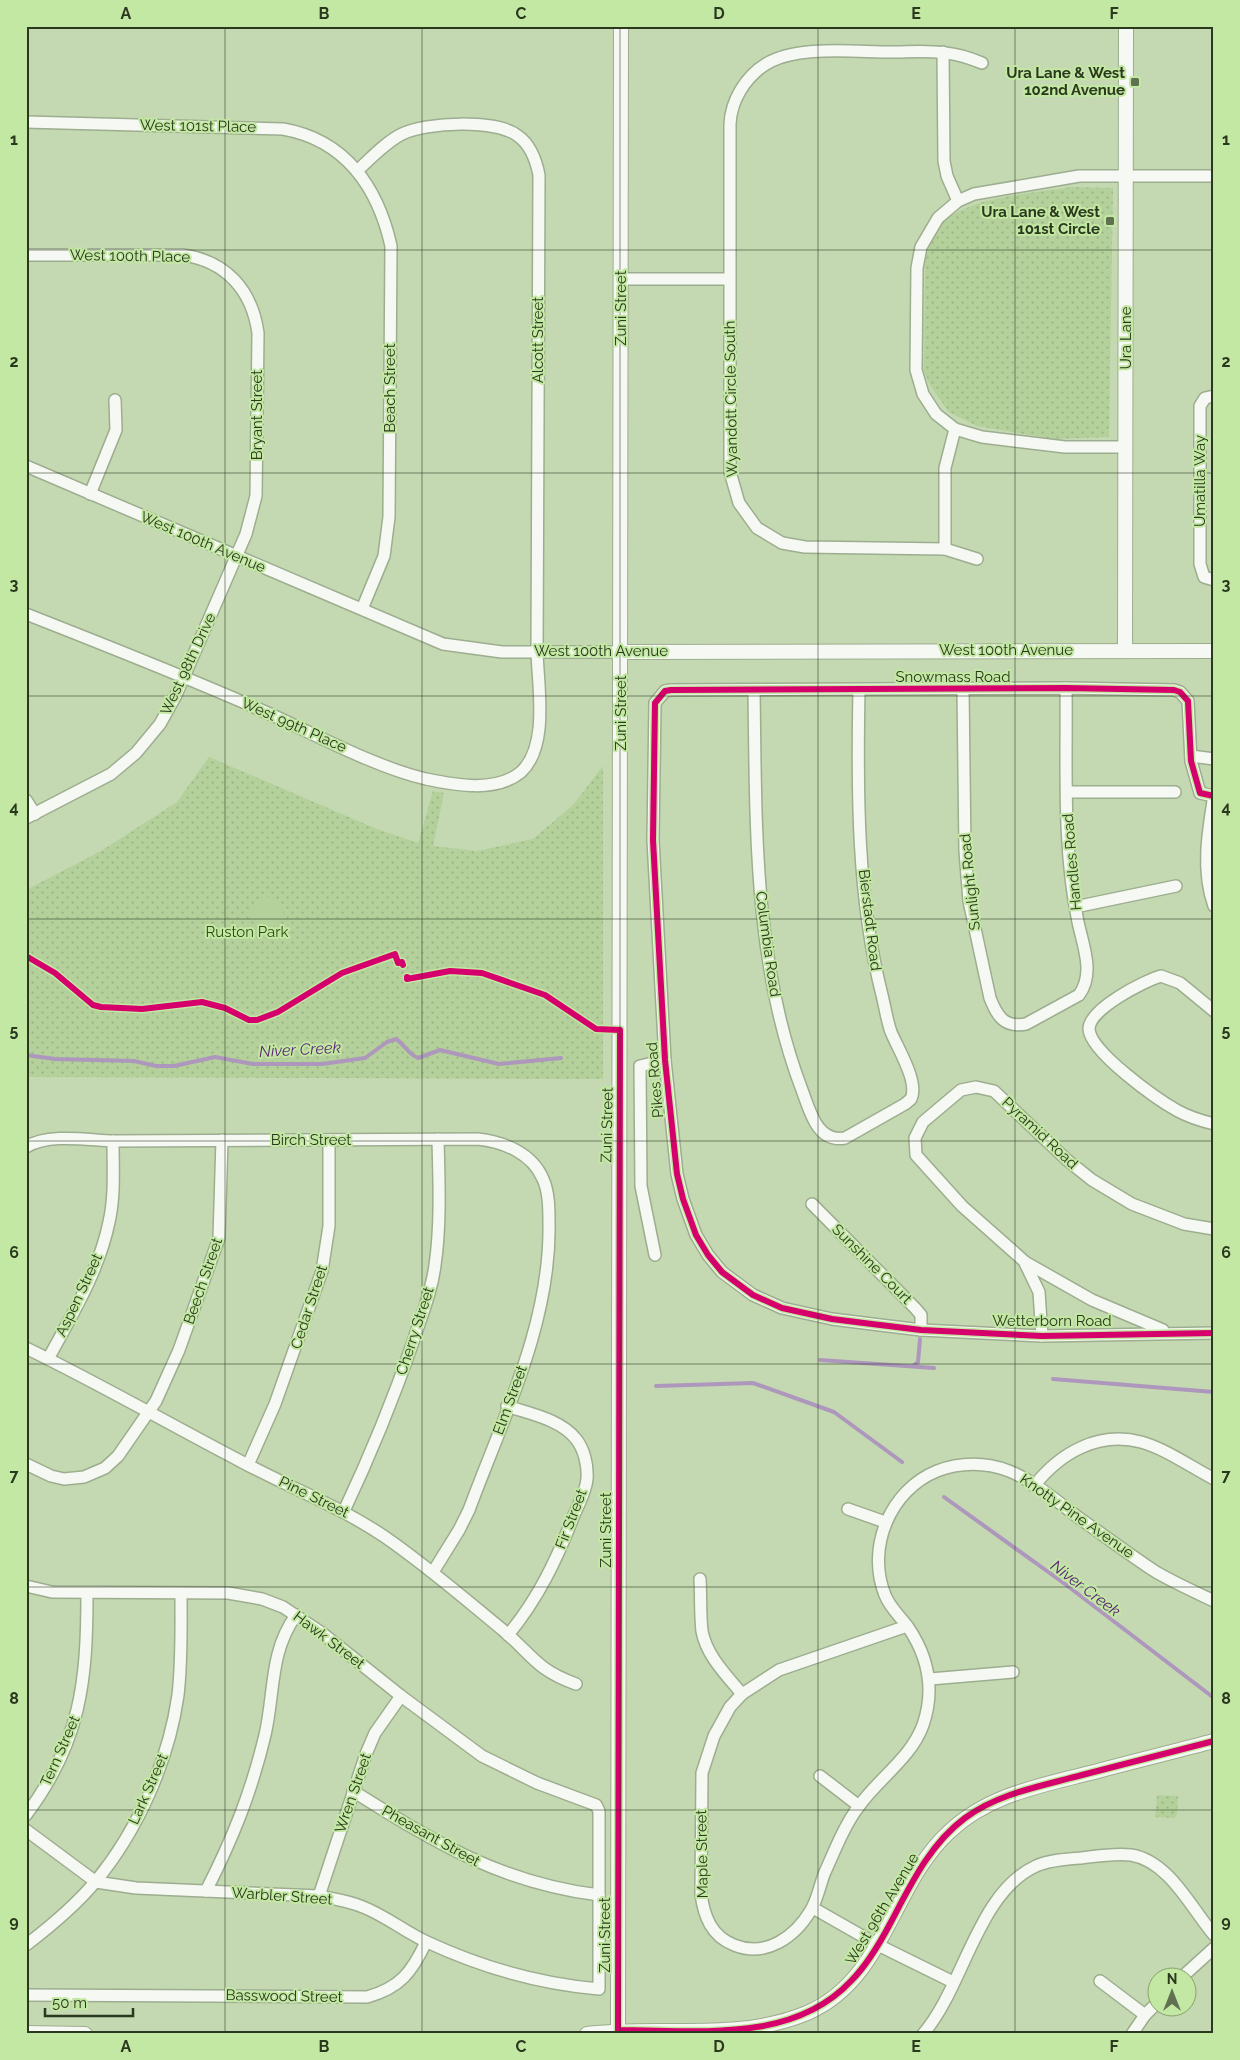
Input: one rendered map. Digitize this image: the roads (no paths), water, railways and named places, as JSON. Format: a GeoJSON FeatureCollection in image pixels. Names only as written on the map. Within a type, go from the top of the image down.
{"type":"FeatureCollection","features":[{"type":"Feature","properties":{"kind":"street","name":"Zuni Street"},"geometry":{"type":"LineString","coordinates":[[618,2030],[621,26]]}},
{"type":"Feature","properties":{"kind":"street","name":"Ura Lane"},"geometry":{"type":"LineString","coordinates":[[1125,650],[1126,26]]}},
{"type":"Feature","properties":{"kind":"street"},"geometry":{"type":"LineString","coordinates":[[943,52],[944,162],[947,176],[958,201]]}},
{"type":"Feature","properties":{"kind":"street","name":"Wyandott Circle South"},"geometry":{"type":"LineString","coordinates":[[977,559],[945,549],[805,547],[782,543],[757,528],[739,502],[730,472],[730,114],[738,93],[760,68],[777,59],[807,53],[943,52],[982,63]]}},
{"type":"Feature","properties":{"kind":"street","name":"West 101st Place"},"geometry":{"type":"LineString","coordinates":[[26,122],[283,129],[294,131],[329,148],[358,170]]}},
{"type":"Feature","properties":{"kind":"street","name":"Alcott Street"},"geometry":{"type":"LineString","coordinates":[[358,170],[400,135],[420,127],[500,128],[518,135],[534,156],[539,175],[537,652],[539,727]]}},
{"type":"Feature","properties":{"kind":"street","name":"Beach Street"},"geometry":{"type":"LineString","coordinates":[[358,170],[376,198],[385,220],[391,246],[388,539],[384,556],[362,609]]}},
{"type":"Feature","properties":{"kind":"street"},"geometry":{"type":"LineString","coordinates":[[1126,447],[1065,447],[1024,444],[982,437],[955,429],[936,414],[923,394],[916,370],[914,337],[917,268],[920,247],[938,218],[958,201],[985,192],[1064,178],[1214,176]]}},
{"type":"Feature","properties":{"kind":"street","name":"West 100th Place"},"geometry":{"type":"LineString","coordinates":[[26,255],[183,255],[204,258],[230,274]]}},
{"type":"Feature","properties":{"kind":"street","name":"Bryant Street"},"geometry":{"type":"LineString","coordinates":[[230,274],[254,312],[258,333],[256,496],[250,522],[235,558]]}},
{"type":"Feature","properties":{"kind":"street"},"geometry":{"type":"LineString","coordinates":[[621,279],[729,279]]}},
{"type":"Feature","properties":{"kind":"street","name":"Umatilla Way"},"geometry":{"type":"LineString","coordinates":[[1214,396],[1205,398],[1200,406],[1200,564],[1202,575],[1214,580]]}},
{"type":"Feature","properties":{"kind":"street"},"geometry":{"type":"LineString","coordinates":[[90,494],[116,430],[115,400]]}},
{"type":"Feature","properties":{"kind":"street"},"geometry":{"type":"LineString","coordinates":[[945,549],[945,468],[955,429]]}},
{"type":"Feature","properties":{"kind":"street","name":"West 100th Avenue"},"geometry":{"type":"LineString","coordinates":[[26,466],[235,558],[443,644],[478,650],[537,652],[1214,651]]}},
{"type":"Feature","properties":{"kind":"street","name":"West 98th Drive"},"geometry":{"type":"LineString","coordinates":[[30,816],[100,782],[125,764],[160,724],[184,676],[235,558]]}},
{"type":"Feature","properties":{"kind":"street","name":"West 99th Place"},"geometry":{"type":"LineString","coordinates":[[26,614],[184,676],[373,760],[413,775],[452,784],[494,784],[519,773],[532,758],[538,745],[539,727]]}},
{"type":"Feature","properties":{"kind":"street","name":"Snowmass Road"},"geometry":{"type":"LineString","coordinates":[[660,695],[665,691],[671,690],[1066,688],[1168,690],[1180,692],[1188,701],[1190,756],[1200,793],[1214,796]]}},
{"type":"Feature","properties":{"kind":"street","name":"Handles Road"},"geometry":{"type":"LineString","coordinates":[[1047,1013],[1079,995],[1087,980],[1088,971],[1075,907],[1068,852],[1066,688]]}},
{"type":"Feature","properties":{"kind":"street","name":"Sunlight Road"},"geometry":{"type":"LineString","coordinates":[[964,689],[965,851],[969,901],[990,998],[996,1013],[1003,1022],[1009,1025],[1026,1024],[1047,1013]]}},
{"type":"Feature","properties":{"kind":"street","name":"Columbia Road"},"geometry":{"type":"LineString","coordinates":[[754,690],[756,824],[762,920],[772,981],[786,1043],[812,1115],[822,1133],[833,1139],[845,1138],[873,1122]]}},
{"type":"Feature","properties":{"kind":"street","name":"Bierstadt Road"},"geometry":{"type":"LineString","coordinates":[[859,690],[858,750],[863,877],[873,962],[890,1030],[914,1088],[911,1099],[873,1122]]}},
{"type":"Feature","properties":{"kind":"street","name":"Pikes Road"},"geometry":{"type":"LineString","coordinates":[[660,695],[655,704],[653,717],[653,840],[665,1060],[677,1174],[690,1220],[708,1255],[738,1285],[764,1301],[804,1313],[891,1326]]}},
{"type":"Feature","properties":{"kind":"street"},"geometry":{"type":"LineString","coordinates":[[1190,756],[1214,759]]}},
{"type":"Feature","properties":{"kind":"street"},"geometry":{"type":"LineString","coordinates":[[1067,792],[1175,792]]}},
{"type":"Feature","properties":{"kind":"street"},"geometry":{"type":"LineString","coordinates":[[1214,796],[1207,851],[1208,884],[1214,906]]}},
{"type":"Feature","properties":{"kind":"street"},"geometry":{"type":"LineString","coordinates":[[26,800],[30,816]]}},
{"type":"Feature","properties":{"kind":"street"},"geometry":{"type":"LineString","coordinates":[[1075,907],[1176,886]]}},
{"type":"Feature","properties":{"kind":"street"},"geometry":{"type":"LineString","coordinates":[[1214,1011],[1190,992],[1167,977],[1161,976],[1146,980],[1098,1013],[1090,1022],[1090,1036],[1126,1075],[1178,1111],[1214,1124]]}},
{"type":"Feature","properties":{"kind":"street"},"geometry":{"type":"LineString","coordinates":[[655,1255],[641,1186],[640,1066],[665,1060]]}},
{"type":"Feature","properties":{"kind":"street","name":"Pyramid Road"},"geometry":{"type":"LineString","coordinates":[[1042,1336],[1039,1292],[1024,1261],[957,1201],[916,1156],[915,1138],[923,1122],[961,1090],[976,1087],[994,1091],[1067,1160],[1092,1180],[1132,1204],[1184,1224],[1214,1229]]}},
{"type":"Feature","properties":{"kind":"street","name":"Birch Street"},"geometry":{"type":"LineString","coordinates":[[26,1147],[40,1142],[59,1140],[494,1141],[525,1156],[543,1179],[549,1217]]}},
{"type":"Feature","properties":{"kind":"street","name":"Beech Street"},"geometry":{"type":"LineString","coordinates":[[26,1464],[51,1476],[64,1479],[91,1474],[105,1468],[118,1456],[156,1401],[179,1350],[219,1238],[222,1140]]}},
{"type":"Feature","properties":{"kind":"street","name":"Cedar Street"},"geometry":{"type":"LineString","coordinates":[[248,1465],[274,1404],[322,1271],[329,1226],[329,1140]]}},
{"type":"Feature","properties":{"kind":"street","name":"Cherry Street"},"geometry":{"type":"LineString","coordinates":[[344,1511],[369,1460],[408,1356],[431,1286],[435,1266],[439,1218],[438,1140]]}},
{"type":"Feature","properties":{"kind":"street","name":"Aspen Street"},"geometry":{"type":"LineString","coordinates":[[48,1358],[84,1292],[103,1245],[112,1204],[113,1141]]}},
{"type":"Feature","properties":{"kind":"street","name":"Sunshine Court"},"geometry":{"type":"LineString","coordinates":[[812,1204],[915,1308],[921,1316],[921,1330]]}},
{"type":"Feature","properties":{"kind":"street","name":"Elm Street"},"geometry":{"type":"LineString","coordinates":[[433,1572],[469,1510],[528,1350],[542,1301],[547,1263],[549,1217]]}},
{"type":"Feature","properties":{"kind":"street","name":"Wetterborn Road"},"geometry":{"type":"LineString","coordinates":[[1024,1261],[1092,1300],[1168,1332]]}},
{"type":"Feature","properties":{"kind":"street","name":"Wetterborn Road"},"geometry":{"type":"LineString","coordinates":[[891,1326],[921,1330],[1042,1336],[1168,1332],[1214,1333]]}},
{"type":"Feature","properties":{"kind":"street","name":"Pine Street"},"geometry":{"type":"LineString","coordinates":[[26,1348],[102,1385],[148,1413],[248,1465],[344,1511],[433,1572],[508,1635],[544,1670],[576,1684]]}},
{"type":"Feature","properties":{"kind":"street","name":"Fir Street"},"geometry":{"type":"LineString","coordinates":[[507,1406],[555,1423],[569,1432],[583,1452],[586,1479],[565,1538],[548,1577],[527,1611],[508,1635]]}},
{"type":"Feature","properties":{"kind":"street"},"geometry":{"type":"LineString","coordinates":[[1034,1486],[1053,1464],[1067,1454],[1098,1441],[1113,1440],[1129,1440],[1153,1446],[1214,1479]]}},
{"type":"Feature","properties":{"kind":"street","name":"Knotty Pine Avenue"},"geometry":{"type":"LineString","coordinates":[[812,1908],[836,1848],[859,1806],[902,1758],[918,1736],[929,1704],[930,1679],[924,1659],[906,1626],[888,1603],[880,1575],[881,1540],[885,1522],[898,1500],[913,1484],[935,1472],[949,1468],[985,1465],[1013,1473],[1156,1572],[1214,1601]]}},
{"type":"Feature","properties":{"kind":"street"},"geometry":{"type":"LineString","coordinates":[[848,1509],[885,1522]]}},
{"type":"Feature","properties":{"kind":"street"},"geometry":{"type":"LineString","coordinates":[[700,1579],[702,1631],[718,1664],[742,1694],[779,1670],[906,1626]]}},
{"type":"Feature","properties":{"kind":"street","name":"Hawk Street"},"geometry":{"type":"LineString","coordinates":[[26,1586],[52,1592],[244,1595],[262,1599],[296,1615],[482,1756],[537,1783],[596,1804],[599,1811],[599,1895]]}},
{"type":"Feature","properties":{"kind":"street","name":"Tern Street"},"geometry":{"type":"LineString","coordinates":[[26,1815],[53,1773],[77,1716],[85,1672],[87,1593]]}},
{"type":"Feature","properties":{"kind":"street","name":"Lark Street"},"geometry":{"type":"LineString","coordinates":[[26,1945],[60,1918],[96,1882],[118,1851],[139,1813],[165,1750],[178,1695],[181,1593]]}},
{"type":"Feature","properties":{"kind":"street"},"geometry":{"type":"LineString","coordinates":[[206,1891],[232,1840],[247,1804],[270,1710],[277,1653],[286,1630],[296,1615]]}},
{"type":"Feature","properties":{"kind":"street"},"geometry":{"type":"LineString","coordinates":[[930,1679],[1013,1672]]}},
{"type":"Feature","properties":{"kind":"street","name":"Maple Street"},"geometry":{"type":"LineString","coordinates":[[742,1694],[730,1707],[714,1736],[702,1773],[701,1894],[703,1912],[710,1926],[731,1944],[757,1948],[769,1947],[783,1941],[798,1930],[812,1908]]}},
{"type":"Feature","properties":{"kind":"street","name":"Wren Street"},"geometry":{"type":"LineString","coordinates":[[319,1896],[353,1791],[375,1732],[401,1696]]}},
{"type":"Feature","properties":{"kind":"street","name":"West 96th Avenue"},"geometry":{"type":"LineString","coordinates":[[588,2034],[618,2030],[738,2030],[784,2022],[809,2012],[829,2000],[850,1983],[878,1945],[930,1854],[948,1833],[965,1818],[1010,1794],[1214,1741]]}},
{"type":"Feature","properties":{"kind":"street"},"geometry":{"type":"LineString","coordinates":[[820,1776],[859,1806]]}},
{"type":"Feature","properties":{"kind":"street","name":"Pheasant Street"},"geometry":{"type":"LineString","coordinates":[[353,1791],[444,1847],[487,1866],[514,1877],[552,1887],[599,1895]]}},
{"type":"Feature","properties":{"kind":"street","name":"Warbler Street"},"geometry":{"type":"LineString","coordinates":[[26,1830],[96,1882],[136,1888],[319,1896],[365,1908],[426,1942],[506,1972],[556,1985],[599,1989],[599,1895]]}},
{"type":"Feature","properties":{"kind":"street"},"geometry":{"type":"LineString","coordinates":[[923,2034],[940,2011],[953,1982],[1004,1891],[1013,1881],[1036,1866],[1062,1860],[1120,1854],[1141,1858],[1165,1874],[1214,1935]]}},
{"type":"Feature","properties":{"kind":"street"},"geometry":{"type":"LineString","coordinates":[[812,1908],[878,1945],[953,1982]]}},
{"type":"Feature","properties":{"kind":"street","name":"Basswood Street"},"geometry":{"type":"LineString","coordinates":[[26,1995],[367,1997],[396,1985],[418,1959],[426,1942]]}},
{"type":"Feature","properties":{"kind":"street"},"geometry":{"type":"LineString","coordinates":[[1192,1968],[1214,1948]]}},
{"type":"Feature","properties":{"kind":"street"},"geometry":{"type":"LineString","coordinates":[[1100,1981],[1145,2015]]}},
{"type":"Feature","properties":{"kind":"street"},"geometry":{"type":"LineString","coordinates":[[1132,2034],[1148,2012]]}},
{"type":"Feature","properties":{"kind":"street"},"geometry":{"type":"LineString","coordinates":[[26,2033],[85,2034]]}},
{"type":"Feature","properties":{"kind":"waterway","name":"Niver Creek"},"geometry":{"type":"LineString","coordinates":[[26,1055],[55,1059],[134,1061],[156,1066],[174,1066],[215,1057],[253,1064],[322,1064],[365,1058],[387,1042],[396,1039],[418,1058],[440,1050],[499,1064],[561,1058]]}},
{"type":"Feature","properties":{"kind":"waterway"},"geometry":{"type":"LineString","coordinates":[[913,1366],[918,1362],[920,1339]]}},
{"type":"Feature","properties":{"kind":"waterway"},"geometry":{"type":"LineString","coordinates":[[820,1360],[934,1368]]}},
{"type":"Feature","properties":{"kind":"waterway"},"geometry":{"type":"LineString","coordinates":[[1053,1379],[1214,1392]]}},
{"type":"Feature","properties":{"kind":"waterway","name":"Niver Creek"},"geometry":{"type":"LineString","coordinates":[[656,1386],[753,1383],[834,1412],[902,1462]]}},
{"type":"Feature","properties":{"kind":"waterway","name":"Niver Creek"},"geometry":{"type":"LineString","coordinates":[[944,1497],[1065,1584],[1214,1698]]}},
{"type":"Feature","properties":{"kind":"place","name":"Ura Lane & West 102nd Avenue"},"geometry":{"type":"Point","coordinates":[1135,82]}},
{"type":"Feature","properties":{"kind":"place","name":"Ura Lane & West 101st Circle"},"geometry":{"type":"Point","coordinates":[1110,221]}},
{"type":"Feature","properties":{"kind":"park label","name":"Ruston Park"},"geometry":{"type":"Point","coordinates":[247,932]}}]}
